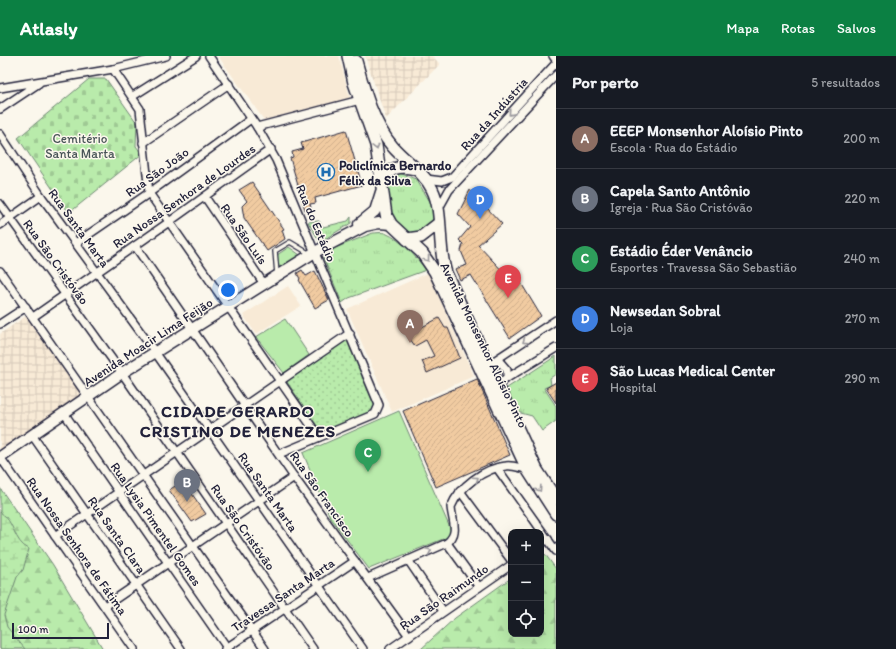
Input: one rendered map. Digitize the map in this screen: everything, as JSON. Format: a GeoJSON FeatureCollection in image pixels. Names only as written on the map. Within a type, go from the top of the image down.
{"type":"FeatureCollection","features":[{"type":"Feature","properties":{"kind":"main road","name":"Avenida Monsenhor Aloísio Pinto"},"geometry":{"type":"LineString","coordinates":[[348,56],[360,100],[376,145],[386,215],[391,224],[428,260],[441,282],[527,469],[556,514]]}},
{"type":"Feature","properties":{"kind":"main road","name":"Avenida Monsenhor Aloísio Pinto"},"geometry":{"type":"LineString","coordinates":[[355,56],[365,91],[380,128],[393,147],[425,179],[432,190],[438,210],[440,242],[446,273],[490,361],[497,384],[537,470],[556,499]]}},
{"type":"Feature","properties":{"kind":"main road"},"geometry":{"type":"LineString","coordinates":[[334,241],[370,217],[378,204],[387,173],[399,167],[415,169]]}},
{"type":"Feature","properties":{"kind":"main road"},"geometry":{"type":"LineString","coordinates":[[407,238],[421,237],[439,223]]}},
{"type":"Feature","properties":{"kind":"main road"},"geometry":{"type":"LineString","coordinates":[[334,241],[373,224],[391,224]]}},
{"type":"Feature","properties":{"kind":"main road","name":"Avenida Moacir Lima Feijão"},"geometry":{"type":"LineString","coordinates":[[0,457],[122,373],[192,328],[334,241]]}},
{"type":"Feature","properties":{"kind":"street"},"geometry":{"type":"LineString","coordinates":[[0,88],[113,68],[140,59],[166,56]]}},
{"type":"Feature","properties":{"kind":"street"},"geometry":{"type":"LineString","coordinates":[[133,96],[196,56]]}},
{"type":"Feature","properties":{"kind":"street","name":"Rua do Estádio"},"geometry":{"type":"LineString","coordinates":[[209,56],[229,84],[270,149],[313,253],[350,333],[379,405],[378,410],[374,414],[319,437]]}},
{"type":"Feature","properties":{"kind":"street"},"geometry":{"type":"LineString","coordinates":[[553,56],[556,60]]}},
{"type":"Feature","properties":{"kind":"street","name":"Rua da Indústria"},"geometry":{"type":"LineString","coordinates":[[425,179],[442,181],[452,177],[556,63]]}},
{"type":"Feature","properties":{"kind":"street"},"geometry":{"type":"LineString","coordinates":[[113,68],[133,96],[140,109],[149,193],[319,437],[280,454]]}},
{"type":"Feature","properties":{"kind":"street","name":"Rua da Indústria"},"geometry":{"type":"LineString","coordinates":[[438,210],[449,190],[556,75]]}},
{"type":"Feature","properties":{"kind":"street"},"geometry":{"type":"LineString","coordinates":[[0,110],[40,81]]}},
{"type":"Feature","properties":{"kind":"street"},"geometry":{"type":"LineString","coordinates":[[143,144],[229,84]]}},
{"type":"Feature","properties":{"kind":"street"},"geometry":{"type":"LineString","coordinates":[[257,127],[360,100]]}},
{"type":"Feature","properties":{"kind":"street","name":"Rua São João"},"geometry":{"type":"LineString","coordinates":[[76,243],[149,193],[251,118]]}},
{"type":"Feature","properties":{"kind":"street","name":"Rua Santa Marta"},"geometry":{"type":"LineString","coordinates":[[0,134],[41,196],[155,352],[364,649]]}},
{"type":"Feature","properties":{"kind":"street","name":"Rua Nossa Senhora de Lourdes"},"geometry":{"type":"LineString","coordinates":[[33,316],[205,197],[270,149]]}},
{"type":"Feature","properties":{"kind":"street"},"geometry":{"type":"LineString","coordinates":[[0,225],[41,196]]}},
{"type":"Feature","properties":{"kind":"street","name":"Rua São Luís"},"geometry":{"type":"LineString","coordinates":[[205,197],[264,284]]}},
{"type":"Feature","properties":{"kind":"street","name":"Rua São Cristóvão"},"geometry":{"type":"LineString","coordinates":[[0,204],[122,373],[313,649]]}},
{"type":"Feature","properties":{"kind":"street","name":"Rua São Francisco"},"geometry":{"type":"LineString","coordinates":[[135,246],[280,454],[294,477],[409,636]]}},
{"type":"Feature","properties":{"kind":"street"},"geometry":{"type":"LineString","coordinates":[[0,271],[266,649]]}},
{"type":"Feature","properties":{"kind":"street"},"geometry":{"type":"LineString","coordinates":[[0,324],[26,307]]}},
{"type":"Feature","properties":{"kind":"street"},"geometry":{"type":"LineString","coordinates":[[490,361],[556,320]]}},
{"type":"Feature","properties":{"kind":"street"},"geometry":{"type":"LineString","coordinates":[[55,536],[350,333]]}},
{"type":"Feature","properties":{"kind":"street"},"geometry":{"type":"LineString","coordinates":[[497,384],[556,348]]}},
{"type":"Feature","properties":{"kind":"street"},"geometry":{"type":"LineString","coordinates":[[490,361],[501,363],[506,367],[507,378]]}},
{"type":"Feature","properties":{"kind":"street","name":"Rua Lysia Pimentel Gomes"},"geometry":{"type":"LineString","coordinates":[[64,413],[227,649]]}},
{"type":"Feature","properties":{"kind":"street","name":"Rua Santa Clara"},"geometry":{"type":"LineString","coordinates":[[32,435],[181,649]]}},
{"type":"Feature","properties":{"kind":"street","name":"Rua Nossa Senhora de Fátima"},"geometry":{"type":"LineString","coordinates":[[0,457],[134,649]]}},
{"type":"Feature","properties":{"kind":"street"},"geometry":{"type":"LineString","coordinates":[[368,578],[447,543],[452,538],[456,529],[451,507],[460,491],[475,479],[497,468],[512,466],[527,469]]}},
{"type":"Feature","properties":{"kind":"street"},"geometry":{"type":"LineString","coordinates":[[497,468],[556,551]]}},
{"type":"Feature","properties":{"kind":"street"},"geometry":{"type":"LineString","coordinates":[[105,606],[294,477]]}},
{"type":"Feature","properties":{"kind":"street"},"geometry":{"type":"LineString","coordinates":[[460,491],[508,556]]}},
{"type":"Feature","properties":{"kind":"street"},"geometry":{"type":"LineString","coordinates":[[544,542],[548,539]]}},
{"type":"Feature","properties":{"kind":"street"},"geometry":{"type":"LineString","coordinates":[[447,543],[479,587]]}},
{"type":"Feature","properties":{"kind":"street"},"geometry":{"type":"LineString","coordinates":[[408,560],[443,611]]}},
{"type":"Feature","properties":{"kind":"street","name":"Travessa Santa Marta"},"geometry":{"type":"LineString","coordinates":[[227,649],[355,561]]}},
{"type":"Feature","properties":{"kind":"street","name":"Rua São Raimundo"},"geometry":{"type":"LineString","coordinates":[[390,649],[508,567]]}},
{"type":"Feature","properties":{"kind":"lane"},"geometry":{"type":"LineString","coordinates":[[277,276],[276,251],[280,248],[290,242],[313,253]]}},
{"type":"Feature","properties":{"kind":"shaded area"},"geometry":{"type":"Polygon","coordinates":[[[218,56],[339,56],[350,98],[264,120],[218,56]]]}},
{"type":"Feature","properties":{"kind":"shaded area"},"geometry":{"type":"Polygon","coordinates":[[[365,56],[432,56],[440,64],[386,119],[365,56]]]}},
{"type":"Feature","properties":{"kind":"shaded area"},"geometry":{"type":"Polygon","coordinates":[[[428,273],[474,376],[392,412],[347,309],[428,273]]]}},
{"type":"Feature","properties":{"kind":"shaded area"},"geometry":{"type":"Polygon","coordinates":[[[288,286],[301,306],[256,334],[243,315],[288,286]]]}},
{"type":"Feature","properties":{"kind":"shaded area"},"geometry":{"type":"Polygon","coordinates":[[[26,316],[83,397],[0,454],[0,334],[26,316]]]}},
{"type":"Feature","properties":{"kind":"green space","name":"Cemitério Santa Marta"},"geometry":{"type":"Polygon","coordinates":[[[89,79],[106,79],[137,123],[136,146],[142,154],[69,213],[18,138],[89,79]]]}},
{"type":"Feature","properties":{"kind":"green space"},"geometry":{"type":"Polygon","coordinates":[[[399,173],[416,179],[434,208],[433,222],[426,231],[411,235],[393,222],[386,184],[388,178],[399,173]]]}},
{"type":"Feature","properties":{"kind":"green space"},"geometry":{"type":"Polygon","coordinates":[[[351,217],[351,223],[320,242],[308,222],[319,221],[323,227],[348,221],[351,217]]]}},
{"type":"Feature","properties":{"kind":"green space"},"geometry":{"type":"Polygon","coordinates":[[[373,233],[385,233],[403,244],[426,270],[349,298],[342,303],[323,257],[335,248],[373,233]]]}},
{"type":"Feature","properties":{"kind":"green space"},"geometry":{"type":"Polygon","coordinates":[[[289,247],[300,255],[278,269],[277,255],[289,247]]]}},
{"type":"Feature","properties":{"kind":"green space"},"geometry":{"type":"Polygon","coordinates":[[[285,319],[309,355],[284,373],[256,337],[285,319]]]}},
{"type":"Feature","properties":{"kind":"green space"},"geometry":{"type":"Polygon","coordinates":[[[347,338],[377,403],[374,411],[325,431],[320,430],[287,382],[289,378],[347,338]]]}},
{"type":"Feature","properties":{"kind":"green space"},"geometry":{"type":"Polygon","coordinates":[[[556,356],[556,374],[550,378],[551,385],[544,388],[556,406],[556,421],[542,431],[532,416],[517,412],[507,388],[556,356]]]}},
{"type":"Feature","properties":{"kind":"green space"},"geometry":{"type":"Polygon","coordinates":[[[399,411],[453,535],[369,569],[330,517],[303,453],[399,411]]]}},
{"type":"Feature","properties":{"kind":"green space"},"geometry":{"type":"Polygon","coordinates":[[[0,488],[53,565],[103,649],[0,649],[0,488]]]}},
{"type":"Feature","properties":{"kind":"green space"},"geometry":{"type":"Polygon","coordinates":[[[0,512],[9,521],[20,542],[29,549],[23,570],[17,577],[4,615],[7,627],[25,649],[0,649],[0,512]]]}},
{"type":"Feature","properties":{"kind":"green space"},"geometry":{"type":"Polygon","coordinates":[[[545,554],[556,569],[556,649],[421,649],[455,618],[508,580],[508,637],[544,637],[545,554]]]}},
{"type":"Feature","properties":{"kind":"building","name":"Policlínica Bernardo Félix da Silva"},"geometry":{"type":"Polygon","coordinates":[[[346,130],[362,185],[315,198],[316,203],[310,204],[311,208],[305,210],[290,158],[293,157],[292,152],[303,149],[301,143],[346,130]]]}},
{"type":"Feature","properties":{"kind":"building"},"geometry":{"type":"Polygon","coordinates":[[[252,182],[284,229],[282,230],[285,239],[267,251],[244,218],[242,206],[247,201],[239,190],[252,182]]]}},
{"type":"Feature","properties":{"kind":"building"},"geometry":{"type":"Polygon","coordinates":[[[470,190],[502,224],[478,245],[509,278],[513,280],[518,278],[541,316],[510,338],[471,275],[460,280],[455,269],[467,265],[461,251],[463,244],[459,240],[470,227],[458,214],[470,190]]]}},
{"type":"Feature","properties":{"kind":"building"},"geometry":{"type":"Polygon","coordinates":[[[302,270],[306,276],[315,271],[329,300],[315,308],[299,280],[300,279],[297,273],[302,270]]]}},
{"type":"Feature","properties":{"kind":"building"},"geometry":{"type":"Polygon","coordinates":[[[439,318],[445,328],[448,328],[460,358],[427,373],[422,361],[434,356],[426,340],[415,346],[407,335],[439,318]]]}},
{"type":"Feature","properties":{"kind":"building"},"geometry":{"type":"Polygon","coordinates":[[[477,379],[510,455],[436,487],[403,411],[477,379]]]}},
{"type":"Feature","properties":{"kind":"building"},"geometry":{"type":"Polygon","coordinates":[[[556,382],[556,403],[546,388],[556,382]]]}},
{"type":"Feature","properties":{"kind":"building"},"geometry":{"type":"Polygon","coordinates":[[[183,481],[206,514],[192,522],[169,490],[183,481]]]}},
{"type":"Feature","properties":{"kind":"place","name":"Policlínica Bernardo Félix da Silva"},"geometry":{"type":"Point","coordinates":[326,172]}},
{"type":"Feature","properties":{"kind":"place","name":"Newsedan Sobral"},"geometry":{"type":"Point","coordinates":[480,219]}},
{"type":"Feature","properties":{"kind":"place","name":"São Lucas Medical Center"},"geometry":{"type":"Point","coordinates":[508,298]}},
{"type":"Feature","properties":{"kind":"place","name":"EEEP Monsenhor Aloísio Pinto"},"geometry":{"type":"Point","coordinates":[410,343]}},
{"type":"Feature","properties":{"kind":"place","name":"Estádio Éder Venâncio"},"geometry":{"type":"Point","coordinates":[368,472]}},
{"type":"Feature","properties":{"kind":"place","name":"Capela Santo Antônio"},"geometry":{"type":"Point","coordinates":[187,502]}},
{"type":"Feature","properties":{"kind":"district","name":"CIDADE GERARDO CRISTINO DE MENEZES"},"geometry":{"type":"Point","coordinates":[238,421]}}]}
